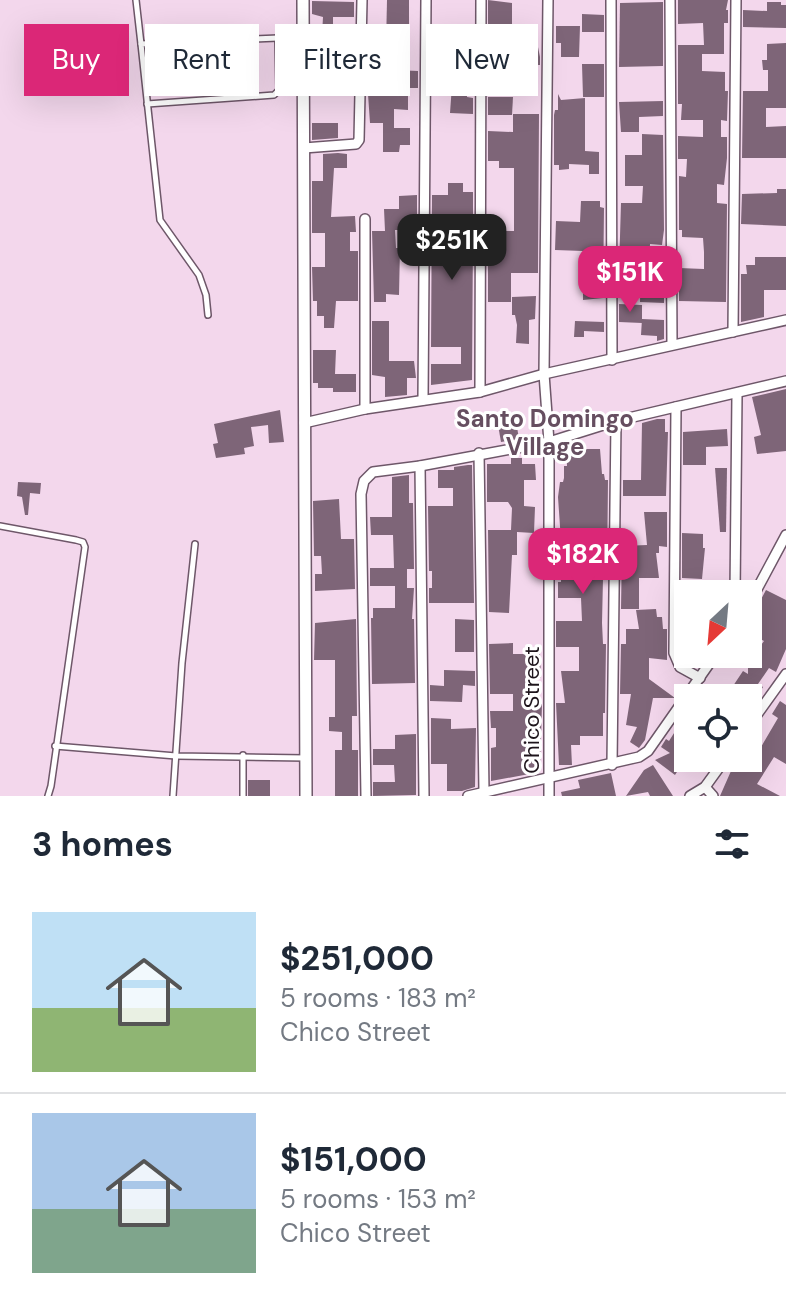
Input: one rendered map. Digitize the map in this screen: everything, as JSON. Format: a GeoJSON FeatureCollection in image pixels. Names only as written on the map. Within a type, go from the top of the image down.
{"type":"FeatureCollection","features":[{"type":"Feature","properties":{"kind":"street"},"geometry":{"type":"LineString","coordinates":[[303,0],[303,24]]}},
{"type":"Feature","properties":{"kind":"street"},"geometry":{"type":"LineString","coordinates":[[304,148],[356,144],[359,140],[362,0]]}},
{"type":"Feature","properties":{"kind":"street"},"geometry":{"type":"LineString","coordinates":[[423,400],[426,0]]}},
{"type":"Feature","properties":{"kind":"street"},"geometry":{"type":"LineString","coordinates":[[480,392],[481,0]]}},
{"type":"Feature","properties":{"kind":"street","name":"Chico Street"},"geometry":{"type":"LineString","coordinates":[[548,0],[544,374],[549,442],[549,796]]}},
{"type":"Feature","properties":{"kind":"street"},"geometry":{"type":"LineString","coordinates":[[611,0],[612,360]]}},
{"type":"Feature","properties":{"kind":"street"},"geometry":{"type":"LineString","coordinates":[[670,0],[672,344]]}},
{"type":"Feature","properties":{"kind":"street"},"geometry":{"type":"LineString","coordinates":[[733,332],[736,0]]}},
{"type":"Feature","properties":{"kind":"street"},"geometry":{"type":"LineString","coordinates":[[304,96],[306,796]]}},
{"type":"Feature","properties":{"kind":"street"},"geometry":{"type":"LineString","coordinates":[[365,219],[365,409]]}},
{"type":"Feature","properties":{"kind":"street"},"geometry":{"type":"LineString","coordinates":[[304,423],[365,409],[480,392],[544,374],[786,320]]}},
{"type":"Feature","properties":{"kind":"street"},"geometry":{"type":"LineString","coordinates":[[366,796],[361,494],[364,481],[373,472],[549,442],[616,421],[786,381]]}},
{"type":"Feature","properties":{"kind":"street"},"geometry":{"type":"LineString","coordinates":[[735,580],[737,394]]}},
{"type":"Feature","properties":{"kind":"street"},"geometry":{"type":"LineString","coordinates":[[676,407],[674,653],[680,667],[700,678]]}},
{"type":"Feature","properties":{"kind":"street"},"geometry":{"type":"LineString","coordinates":[[612,765],[616,421]]}},
{"type":"Feature","properties":{"kind":"street"},"geometry":{"type":"LineString","coordinates":[[479,453],[484,792]]}},
{"type":"Feature","properties":{"kind":"street"},"geometry":{"type":"LineString","coordinates":[[420,466],[424,796]]}},
{"type":"Feature","properties":{"kind":"street"},"geometry":{"type":"LineString","coordinates":[[762,580],[786,535]]}},
{"type":"Feature","properties":{"kind":"street"},"geometry":{"type":"LineString","coordinates":[[468,796],[634,760],[648,751],[707,668]]}},
{"type":"Feature","properties":{"kind":"street"},"geometry":{"type":"LineString","coordinates":[[762,707],[786,674]]}},
{"type":"Feature","properties":{"kind":"street"},"geometry":{"type":"LineString","coordinates":[[690,796],[705,787],[716,772]]}},
{"type":"Feature","properties":{"kind":"street"},"geometry":{"type":"LineString","coordinates":[[705,787],[713,796]]}},
{"type":"Feature","properties":{"kind":"lane"},"geometry":{"type":"LineString","coordinates":[[136,0],[160,220],[199,275],[206,295],[208,315]]}},
{"type":"Feature","properties":{"kind":"lane"},"geometry":{"type":"LineString","coordinates":[[141,44],[275,37]]}},
{"type":"Feature","properties":{"kind":"lane"},"geometry":{"type":"LineString","coordinates":[[147,104],[275,94]]}},
{"type":"Feature","properties":{"kind":"lane"},"geometry":{"type":"LineString","coordinates":[[0,526],[76,540],[83,542],[85,547],[48,796]]}},
{"type":"Feature","properties":{"kind":"lane"},"geometry":{"type":"LineString","coordinates":[[173,796],[182,663],[195,544]]}},
{"type":"Feature","properties":{"kind":"lane"},"geometry":{"type":"LineString","coordinates":[[55,746],[176,756],[306,758]]}},
{"type":"Feature","properties":{"kind":"lane"},"geometry":{"type":"LineString","coordinates":[[243,755],[243,796]]}},
{"type":"Feature","properties":{"kind":"building"},"geometry":{"type":"Polygon","coordinates":[[[387,0],[409,0],[409,24],[386,24],[387,0]]]}},
{"type":"Feature","properties":{"kind":"building"},"geometry":{"type":"Polygon","coordinates":[[[488,0],[512,3],[512,24],[488,24],[488,0]]]}},
{"type":"Feature","properties":{"kind":"building"},"geometry":{"type":"Polygon","coordinates":[[[678,0],[728,0],[724,54],[702,54],[702,71],[725,72],[725,91],[728,91],[727,121],[721,120],[721,137],[727,137],[724,185],[717,184],[717,203],[727,204],[726,302],[679,301],[679,268],[704,269],[704,252],[703,238],[682,237],[682,230],[679,230],[679,176],[686,177],[687,159],[678,159],[678,136],[703,137],[703,120],[681,120],[678,45],[704,45],[703,23],[678,24],[678,0]]]}},
{"type":"Feature","properties":{"kind":"building"},"geometry":{"type":"Polygon","coordinates":[[[312,1],[354,2],[354,17],[333,17],[333,24],[323,24],[323,17],[312,14],[312,1]]]}},
{"type":"Feature","properties":{"kind":"building"},"geometry":{"type":"Polygon","coordinates":[[[663,2],[663,66],[619,67],[620,3],[663,2]]]}},
{"type":"Feature","properties":{"kind":"building"},"geometry":{"type":"Polygon","coordinates":[[[767,2],[786,5],[786,28],[743,27],[743,10],[767,11],[767,2]]]}},
{"type":"Feature","properties":{"kind":"building"},"geometry":{"type":"Polygon","coordinates":[[[582,14],[604,15],[604,32],[582,32],[582,14]]]}},
{"type":"Feature","properties":{"kind":"building"},"geometry":{"type":"Polygon","coordinates":[[[556,26],[580,26],[579,57],[561,57],[561,43],[556,43],[556,26]]]}},
{"type":"Feature","properties":{"kind":"building"},"geometry":{"type":"Polygon","coordinates":[[[786,43],[786,108],[766,108],[766,127],[786,126],[786,158],[742,158],[743,91],[768,91],[768,70],[763,70],[762,60],[767,60],[767,44],[786,43]]]}},
{"type":"Feature","properties":{"kind":"building"},"geometry":{"type":"Polygon","coordinates":[[[582,64],[604,64],[604,97],[583,97],[582,64]]]}},
{"type":"Feature","properties":{"kind":"building"},"geometry":{"type":"Polygon","coordinates":[[[410,71],[418,71],[418,88],[410,88],[410,71]]]}},
{"type":"Feature","properties":{"kind":"building"},"geometry":{"type":"Polygon","coordinates":[[[558,94],[561,100],[585,98],[585,151],[599,152],[599,174],[589,174],[589,165],[569,164],[569,169],[559,170],[559,165],[554,165],[554,115],[558,110],[558,94]]]}},
{"type":"Feature","properties":{"kind":"building"},"geometry":{"type":"Polygon","coordinates":[[[368,96],[408,96],[408,110],[394,109],[394,128],[410,128],[410,145],[400,145],[399,152],[383,152],[383,123],[370,123],[368,96]]]}},
{"type":"Feature","properties":{"kind":"building"},"geometry":{"type":"Polygon","coordinates":[[[451,96],[473,98],[473,114],[450,113],[451,96]]]}},
{"type":"Feature","properties":{"kind":"building"},"geometry":{"type":"Polygon","coordinates":[[[488,97],[513,97],[512,115],[488,115],[488,97]]]}},
{"type":"Feature","properties":{"kind":"building"},"geometry":{"type":"Polygon","coordinates":[[[663,101],[663,116],[639,117],[639,132],[621,132],[619,102],[663,101]]]}},
{"type":"Feature","properties":{"kind":"building"},"geometry":{"type":"Polygon","coordinates":[[[513,114],[539,114],[538,273],[511,273],[511,302],[488,302],[488,234],[514,231],[514,168],[499,168],[499,161],[488,161],[488,131],[513,132],[513,114]]]}},
{"type":"Feature","properties":{"kind":"building"},"geometry":{"type":"Polygon","coordinates":[[[312,123],[338,123],[338,138],[312,140],[312,123]]]}},
{"type":"Feature","properties":{"kind":"building"},"geometry":{"type":"Polygon","coordinates":[[[642,134],[663,135],[664,230],[662,245],[650,244],[649,263],[655,264],[655,269],[664,269],[664,303],[640,302],[641,271],[619,270],[621,203],[642,203],[643,186],[625,186],[625,155],[642,155],[642,134]]]}},
{"type":"Feature","properties":{"kind":"building"},"geometry":{"type":"Polygon","coordinates":[[[323,154],[347,154],[347,168],[334,168],[331,217],[355,216],[356,232],[350,232],[350,251],[358,251],[358,301],[336,301],[334,328],[324,328],[324,316],[317,316],[317,301],[313,301],[312,267],[325,267],[325,233],[312,233],[312,181],[323,181],[323,154]]]}},
{"type":"Feature","properties":{"kind":"building"},"geometry":{"type":"Polygon","coordinates":[[[448,183],[463,183],[463,192],[473,192],[472,380],[431,385],[431,364],[461,364],[461,347],[431,347],[432,195],[448,195],[448,183]]]}},
{"type":"Feature","properties":{"kind":"building"},"geometry":{"type":"Polygon","coordinates":[[[777,189],[786,189],[786,226],[741,224],[742,194],[777,193],[777,189]]]}},
{"type":"Feature","properties":{"kind":"building"},"geometry":{"type":"Polygon","coordinates":[[[417,195],[417,230],[395,230],[396,248],[400,248],[399,295],[386,294],[386,302],[374,302],[372,231],[385,231],[384,209],[399,209],[399,196],[417,195]]]}},
{"type":"Feature","properties":{"kind":"building"},"geometry":{"type":"Polygon","coordinates":[[[581,201],[600,201],[600,207],[604,208],[603,298],[583,300],[583,251],[555,250],[556,221],[580,222],[581,201]]]}},
{"type":"Feature","properties":{"kind":"building"},"geometry":{"type":"Polygon","coordinates":[[[755,257],[786,257],[786,290],[764,290],[764,317],[741,322],[741,274],[747,274],[746,265],[755,265],[755,257]]]}},
{"type":"Feature","properties":{"kind":"building"},"geometry":{"type":"Polygon","coordinates":[[[536,296],[535,319],[529,320],[529,344],[516,343],[517,325],[515,315],[512,315],[512,297],[536,296]]]}},
{"type":"Feature","properties":{"kind":"building"},"geometry":{"type":"Polygon","coordinates":[[[619,304],[642,305],[642,323],[619,322],[619,304]]]}},
{"type":"Feature","properties":{"kind":"building"},"geometry":{"type":"Polygon","coordinates":[[[642,319],[664,320],[664,339],[657,341],[657,336],[641,335],[642,319]]]}},
{"type":"Feature","properties":{"kind":"building"},"geometry":{"type":"Polygon","coordinates":[[[372,321],[389,321],[389,361],[414,361],[416,378],[407,378],[407,395],[385,397],[385,377],[372,375],[372,321]]]}},
{"type":"Feature","properties":{"kind":"building"},"geometry":{"type":"Polygon","coordinates":[[[575,321],[604,322],[604,332],[584,331],[584,337],[574,337],[575,321]]]}},
{"type":"Feature","properties":{"kind":"building"},"geometry":{"type":"Polygon","coordinates":[[[313,350],[336,350],[335,374],[356,374],[356,392],[333,392],[333,388],[318,388],[318,383],[313,383],[313,350]]]}},
{"type":"Feature","properties":{"kind":"building"},"geometry":{"type":"Polygon","coordinates":[[[786,389],[786,451],[757,454],[754,437],[761,435],[752,397],[786,389]]]}},
{"type":"Feature","properties":{"kind":"building"},"geometry":{"type":"Polygon","coordinates":[[[280,410],[284,442],[269,443],[268,425],[251,427],[254,446],[244,448],[245,454],[216,458],[213,444],[218,443],[214,424],[280,410]]]}},
{"type":"Feature","properties":{"kind":"building"},"geometry":{"type":"Polygon","coordinates":[[[665,419],[665,432],[668,432],[666,496],[623,496],[623,480],[641,480],[642,423],[665,419]]]}},
{"type":"Feature","properties":{"kind":"building"},"geometry":{"type":"Polygon","coordinates":[[[516,421],[519,439],[501,442],[498,425],[516,421]]]}},
{"type":"Feature","properties":{"kind":"building"},"geometry":{"type":"Polygon","coordinates":[[[727,429],[728,446],[706,447],[706,465],[683,465],[683,432],[727,429]]]}},
{"type":"Feature","properties":{"kind":"building"},"geometry":{"type":"Polygon","coordinates":[[[579,440],[576,449],[600,449],[602,474],[608,480],[607,578],[603,578],[602,623],[603,644],[606,644],[605,713],[603,736],[580,736],[580,745],[571,745],[572,765],[559,765],[556,703],[565,703],[561,671],[579,671],[579,647],[556,647],[556,621],[582,621],[581,598],[558,598],[561,541],[558,497],[564,466],[567,466],[566,444],[579,440]]]}},
{"type":"Feature","properties":{"kind":"building"},"geometry":{"type":"Polygon","coordinates":[[[511,458],[522,458],[522,464],[535,464],[536,480],[524,480],[524,506],[535,507],[534,533],[517,532],[517,555],[512,555],[509,613],[489,612],[488,530],[511,530],[512,508],[508,502],[487,502],[487,464],[511,464],[511,458]]]}},
{"type":"Feature","properties":{"kind":"building"},"geometry":{"type":"Polygon","coordinates":[[[472,465],[474,603],[429,603],[432,571],[429,571],[428,506],[453,506],[453,488],[438,488],[438,470],[472,465]]]}},
{"type":"Feature","properties":{"kind":"building"},"geometry":{"type":"Polygon","coordinates":[[[715,468],[727,468],[726,532],[720,532],[715,468]]]}},
{"type":"Feature","properties":{"kind":"building"},"geometry":{"type":"Polygon","coordinates":[[[409,475],[409,503],[413,503],[414,569],[407,569],[407,588],[414,588],[415,683],[372,684],[373,608],[395,608],[395,586],[370,586],[370,568],[394,568],[393,535],[371,535],[370,517],[392,517],[392,477],[409,475]]]}},
{"type":"Feature","properties":{"kind":"building"},"geometry":{"type":"Polygon","coordinates":[[[18,482],[41,483],[40,494],[30,493],[28,515],[25,515],[22,497],[17,496],[18,482]]]}},
{"type":"Feature","properties":{"kind":"building"},"geometry":{"type":"Polygon","coordinates":[[[339,499],[341,539],[354,539],[355,589],[315,591],[315,574],[322,574],[321,556],[314,556],[313,501],[339,499]]]}},
{"type":"Feature","properties":{"kind":"building"},"geometry":{"type":"Polygon","coordinates":[[[644,512],[667,512],[667,547],[659,546],[659,553],[656,553],[659,578],[639,578],[639,609],[621,609],[622,546],[647,545],[644,512]]]}},
{"type":"Feature","properties":{"kind":"building"},"geometry":{"type":"Polygon","coordinates":[[[682,533],[703,534],[702,579],[682,578],[682,533]]]}},
{"type":"Feature","properties":{"kind":"building"},"geometry":{"type":"Polygon","coordinates":[[[766,590],[786,600],[786,649],[776,672],[769,668],[758,684],[734,684],[743,671],[748,674],[748,668],[762,668],[762,597],[766,590]]]}},
{"type":"Feature","properties":{"kind":"building"},"geometry":{"type":"Polygon","coordinates":[[[656,609],[657,617],[662,617],[663,629],[667,629],[667,660],[649,658],[649,679],[674,697],[653,698],[645,740],[639,748],[630,742],[637,727],[626,725],[631,694],[620,694],[621,644],[626,644],[626,629],[639,629],[636,610],[656,609]]]}},
{"type":"Feature","properties":{"kind":"building"},"geometry":{"type":"Polygon","coordinates":[[[356,619],[357,716],[352,716],[352,750],[358,750],[358,796],[335,796],[335,750],[342,750],[342,732],[329,731],[329,717],[335,717],[335,660],[314,660],[315,623],[356,619]]]}},
{"type":"Feature","properties":{"kind":"building"},"geometry":{"type":"Polygon","coordinates":[[[455,619],[474,620],[474,652],[455,652],[455,619]]]}},
{"type":"Feature","properties":{"kind":"building"},"geometry":{"type":"Polygon","coordinates":[[[513,643],[513,654],[540,654],[541,678],[531,678],[532,704],[542,704],[540,772],[491,781],[491,748],[496,747],[496,728],[491,728],[490,711],[513,711],[513,694],[490,694],[489,644],[513,643]]]}},
{"type":"Feature","properties":{"kind":"building"},"geometry":{"type":"Polygon","coordinates":[[[444,670],[475,671],[475,686],[463,685],[462,702],[430,701],[430,685],[444,686],[444,670]]]}},
{"type":"Feature","properties":{"kind":"building"},"geometry":{"type":"Polygon","coordinates":[[[780,701],[786,705],[786,764],[774,757],[757,784],[780,796],[720,796],[731,772],[762,772],[762,745],[778,718],[772,714],[780,701]]]}},
{"type":"Feature","properties":{"kind":"building"},"geometry":{"type":"Polygon","coordinates":[[[431,718],[451,719],[451,729],[476,728],[475,787],[447,791],[447,764],[431,764],[431,718]]]}},
{"type":"Feature","properties":{"kind":"building"},"geometry":{"type":"Polygon","coordinates":[[[674,733],[675,775],[655,760],[670,753],[661,747],[666,739],[669,741],[674,733]]]}},
{"type":"Feature","properties":{"kind":"building"},"geometry":{"type":"Polygon","coordinates":[[[416,734],[416,795],[373,796],[373,782],[395,782],[394,765],[373,765],[373,749],[395,749],[395,735],[416,734]]]}},
{"type":"Feature","properties":{"kind":"building"},"geometry":{"type":"Polygon","coordinates":[[[653,765],[673,796],[650,796],[648,792],[626,796],[644,770],[653,765]]]}},
{"type":"Feature","properties":{"kind":"building"},"geometry":{"type":"Polygon","coordinates":[[[611,773],[616,796],[562,796],[561,792],[580,788],[578,780],[611,773]]]}},
{"type":"Feature","properties":{"kind":"building"},"geometry":{"type":"Polygon","coordinates":[[[248,780],[270,780],[270,796],[248,796],[248,780]]]}},
{"type":"Feature","properties":{"kind":"district","name":"Santo Domingo Village"},"geometry":{"type":"Point","coordinates":[545,433]}}]}
